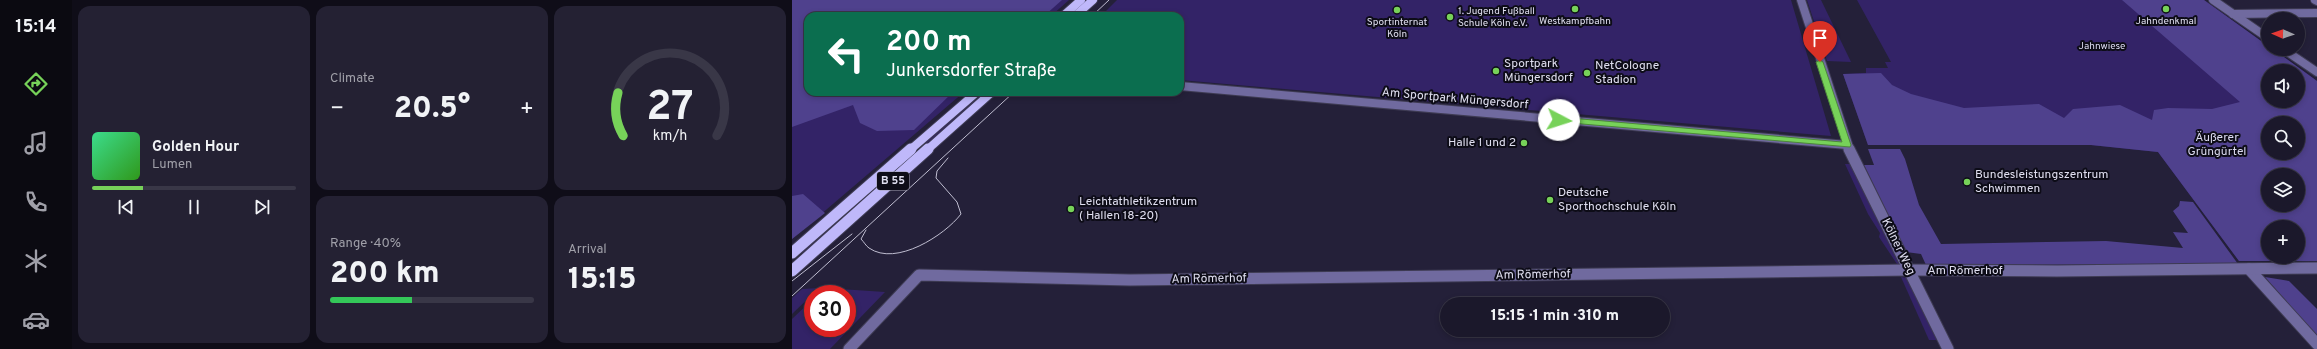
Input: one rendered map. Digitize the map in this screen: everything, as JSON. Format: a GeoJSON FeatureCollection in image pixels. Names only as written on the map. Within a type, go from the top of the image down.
{"type":"FeatureCollection","features":[{"type":"Feature","properties":{"kind":"main road"},"geometry":{"type":"LineString","coordinates":[[1068,12],[1081,0]]}},
{"type":"Feature","properties":{"kind":"main road"},"geometry":{"type":"LineString","coordinates":[[1080,12],[1093,0]]}},
{"type":"Feature","properties":{"kind":"main road","name":"B 55"},"geometry":{"type":"LineString","coordinates":[[792,253],[972,96]]}},
{"type":"Feature","properties":{"kind":"main road","name":"B 55"},"geometry":{"type":"LineString","coordinates":[[792,271],[988,96]]}},
{"type":"Feature","properties":{"kind":"street","name":"Kölner Weg"},"geometry":{"type":"LineString","coordinates":[[1800,0],[1847,145],[1948,349]]}},
{"type":"Feature","properties":{"kind":"street"},"geometry":{"type":"LineString","coordinates":[[2213,0],[2261,33]]}},
{"type":"Feature","properties":{"kind":"street"},"geometry":{"type":"LineString","coordinates":[[2233,14],[2317,13]]}},
{"type":"Feature","properties":{"kind":"street"},"geometry":{"type":"LineString","coordinates":[[2294,56],[2317,72]]}},
{"type":"Feature","properties":{"kind":"street","name":"Am Sportpark Müngersdorf"},"geometry":{"type":"LineString","coordinates":[[1184,86],[1847,145]]}},
{"type":"Feature","properties":{"kind":"street","name":"Am Römerhof"},"geometry":{"type":"LineString","coordinates":[[849,349],[919,275],[1130,280],[1909,270],[2317,268]]}},
{"type":"Feature","properties":{"kind":"street"},"geometry":{"type":"LineString","coordinates":[[2249,269],[2317,344]]}},
{"type":"Feature","properties":{"kind":"green space"},"geometry":{"type":"Polygon","coordinates":[[[792,0],[1069,0],[1056,12],[804,12],[804,96],[959,96],[792,239],[792,0]]]}},
{"type":"Feature","properties":{"kind":"green space"},"geometry":{"type":"Polygon","coordinates":[[[792,0],[1062,0],[1048,12],[804,12],[804,96],[949,96],[914,130],[877,131],[860,123],[853,105],[792,127],[792,0]]]}},
{"type":"Feature","properties":{"kind":"green space","name":"Sportpark Müngersdorf"},"geometry":{"type":"Polygon","coordinates":[[[1117,0],[1791,0],[1831,136],[1184,80],[1184,12],[1105,12],[1117,0]]]}},
{"type":"Feature","properties":{"kind":"green space"},"geometry":{"type":"Polygon","coordinates":[[[1807,0],[1821,0],[1851,62],[1827,61],[1807,0]]]}},
{"type":"Feature","properties":{"kind":"green space","name":"Äußerer Grüngürtel"},"geometry":{"type":"Polygon","coordinates":[[[1857,0],[2204,0],[2261,41],[2261,56],[2283,56],[2294,64],[2261,64],[2261,108],[2305,108],[2305,72],[2317,81],[2317,261],[2305,261],[2305,220],[2261,220],[2261,261],[2239,261],[2158,152],[2091,145],[1868,145],[1843,74],[1866,73],[1866,68],[1888,68],[1885,62],[1891,62],[1857,0]]]}},
{"type":"Feature","properties":{"kind":"green space","name":"Äußerer Grüngürtel"},"geometry":{"type":"Polygon","coordinates":[[[2122,0],[2204,0],[2261,41],[2261,56],[2283,56],[2294,64],[2261,64],[2261,108],[2305,108],[2305,72],[2317,81],[2317,261],[2305,261],[2305,220],[2261,220],[2261,261],[2239,261],[2158,152],[2091,145],[1868,145],[1843,74],[1881,73],[1892,85],[1911,94],[1964,108],[2039,104],[2064,118],[2073,109],[2120,105],[2152,120],[2154,110],[2168,108],[2212,109],[2240,102],[2122,0]]]}},
{"type":"Feature","properties":{"kind":"green space"},"geometry":{"type":"Polygon","coordinates":[[[975,96],[982,96],[807,253],[799,252],[975,96]]]}},
{"type":"Feature","properties":{"kind":"green space"},"geometry":{"type":"Polygon","coordinates":[[[1868,149],[1900,149],[1905,159],[1919,205],[1941,244],[2106,241],[2183,248],[2173,232],[2188,233],[2173,211],[2179,206],[2180,201],[2193,202],[2238,264],[1926,265],[1921,254],[1906,252],[1864,165],[1874,165],[1868,149]]]}},
{"type":"Feature","properties":{"kind":"green space"},"geometry":{"type":"Polygon","coordinates":[[[1845,164],[1851,164],[1902,268],[1899,267],[1879,237],[1880,233],[1868,214],[1845,164]]]}},
{"type":"Feature","properties":{"kind":"green space"},"geometry":{"type":"Polygon","coordinates":[[[803,194],[825,213],[792,239],[792,196],[803,194]]]}},
{"type":"Feature","properties":{"kind":"green space"},"geometry":{"type":"Polygon","coordinates":[[[1901,277],[1907,278],[1938,340],[1929,340],[1901,277]]]}},
{"type":"Feature","properties":{"kind":"green space"},"geometry":{"type":"Polygon","coordinates":[[[2265,277],[2289,281],[2317,309],[2317,337],[2265,277]]]}},
{"type":"Feature","properties":{"kind":"green space"},"geometry":{"type":"Polygon","coordinates":[[[804,289],[804,302],[792,314],[792,298],[804,289]]]}},
{"type":"Feature","properties":{"kind":"green space"},"geometry":{"type":"Polygon","coordinates":[[[856,290],[885,292],[856,322],[856,290]]]}},
{"type":"Feature","properties":{"kind":"green space"},"geometry":{"type":"Polygon","coordinates":[[[804,308],[804,337],[842,337],[830,349],[792,349],[792,319],[804,308]]]}},
{"type":"Feature","properties":{"kind":"tram line"},"geometry":{"type":"LineString","coordinates":[[1096,12],[1109,0]]}},
{"type":"Feature","properties":{"kind":"tram line"},"geometry":{"type":"LineString","coordinates":[[792,296],[1010,96]]}},
{"type":"Feature","properties":{"kind":"tram line"},"geometry":{"type":"LineString","coordinates":[[866,230],[861,239],[868,247],[880,253],[893,254],[919,246],[944,231],[961,214],[957,202],[936,178],[937,171],[948,158]]}},
{"type":"Feature","properties":{"kind":"tram line"},"geometry":{"type":"LineString","coordinates":[[792,281],[852,234]]}},
{"type":"Feature","properties":{"kind":"place","name":"Westkampfbahn"},"geometry":{"type":"Point","coordinates":[1575,9]}},
{"type":"Feature","properties":{"kind":"place","name":"Jahndenkmal"},"geometry":{"type":"Point","coordinates":[2166,9]}},
{"type":"Feature","properties":{"kind":"place","name":"Sportinternat Köln"},"geometry":{"type":"Point","coordinates":[1397,10]}},
{"type":"Feature","properties":{"kind":"place","name":"1. Jugend Fußball Schule Köln e.V."},"geometry":{"type":"Point","coordinates":[1450,17]}},
{"type":"Feature","properties":{"kind":"place","name":"Sportpark Müngersdorf"},"geometry":{"type":"Point","coordinates":[1496,71]}},
{"type":"Feature","properties":{"kind":"place","name":"NetCologne Stadion"},"geometry":{"type":"Point","coordinates":[1587,73]}},
{"type":"Feature","properties":{"kind":"place","name":"Halle 1 und 2"},"geometry":{"type":"Point","coordinates":[1524,143]}},
{"type":"Feature","properties":{"kind":"place","name":"Bundesleistungszentrum Schwimmen"},"geometry":{"type":"Point","coordinates":[1967,182]}},
{"type":"Feature","properties":{"kind":"place","name":"Deutsche Sporthochschule Köln"},"geometry":{"type":"Point","coordinates":[1550,200]}},
{"type":"Feature","properties":{"kind":"place","name":"Leichtathletikzentrum ( Hallen 18-20)"},"geometry":{"type":"Point","coordinates":[1071,209]}},
{"type":"Feature","properties":{"kind":"route"},"geometry":{"type":"LineString","coordinates":[[1559,120],[1847,145],[1820,62]]}},
{"type":"Feature","properties":{"kind":"park label","name":"Jahnwiese"},"geometry":{"type":"Point","coordinates":[2102,46]}}]}
